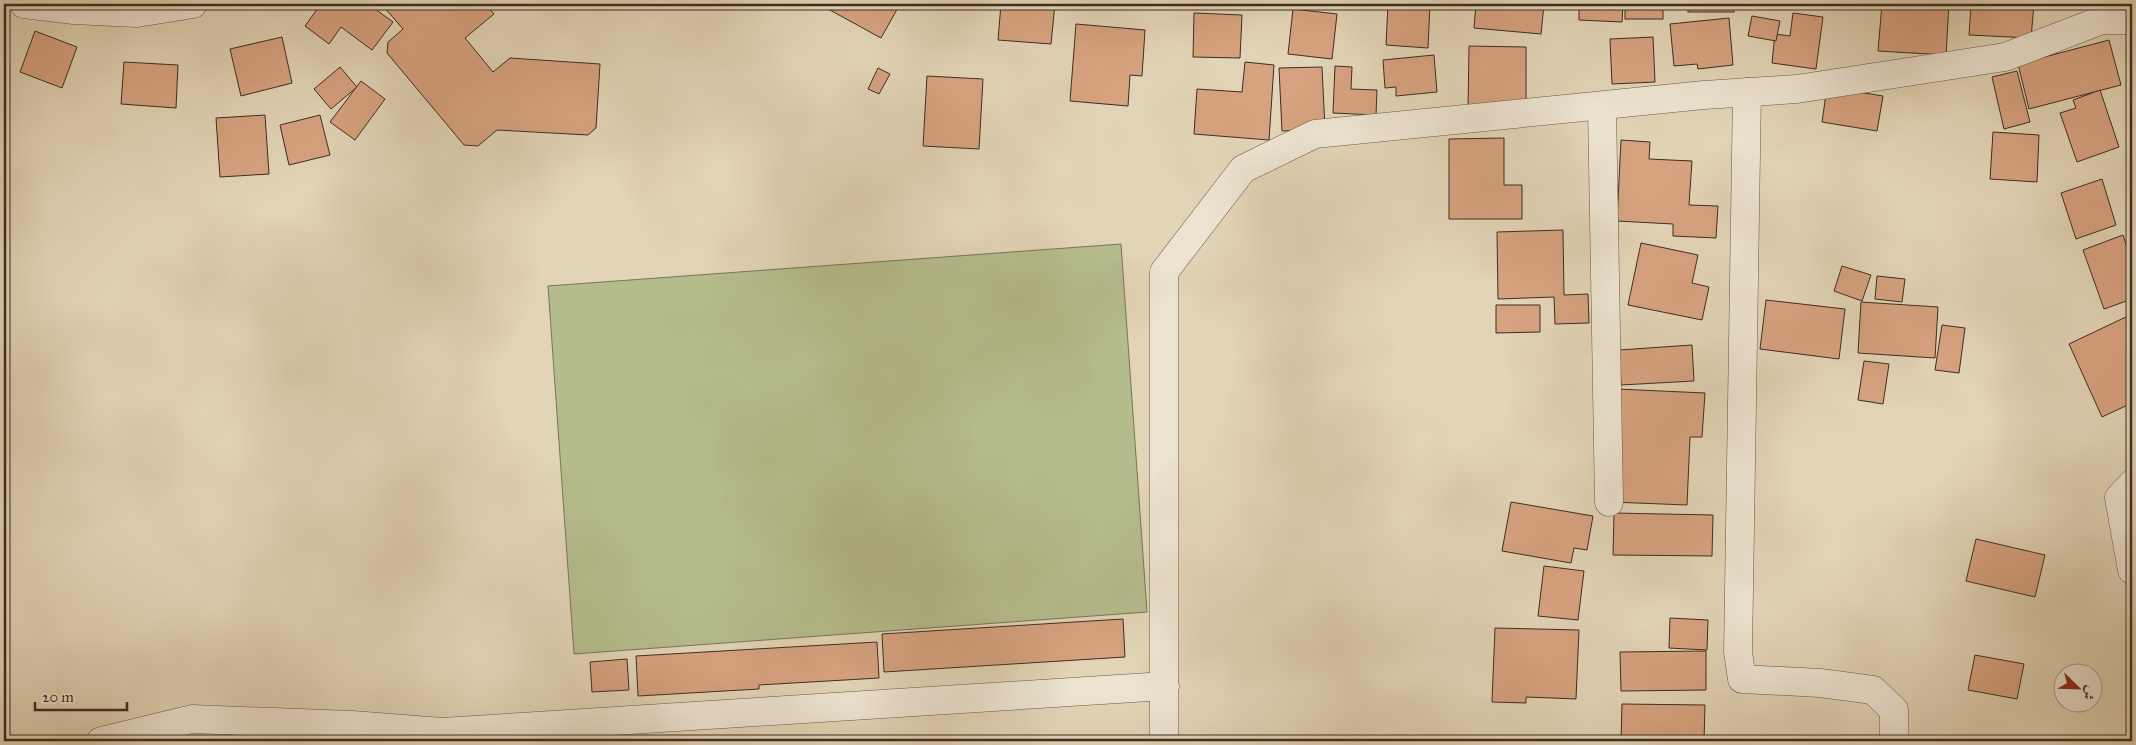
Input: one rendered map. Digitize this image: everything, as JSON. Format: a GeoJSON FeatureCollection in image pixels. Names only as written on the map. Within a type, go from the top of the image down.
{"type":"FeatureCollection","features":[{"type":"Feature","properties":{"kind":"street"},"geometry":{"type":"LineString","coordinates":[[24,4],[74,10],[137,13],[193,4]]}},
{"type":"Feature","properties":{"kind":"street"},"geometry":{"type":"LineString","coordinates":[[1164,741],[1164,272],[1243,169],[1315,134],[1602,107],[1704,95],[1797,89],[2005,57],[2102,20],[2132,20]]}},
{"type":"Feature","properties":{"kind":"street"},"geometry":{"type":"LineString","coordinates":[[1747,92],[1738,652],[1742,680],[1820,683],[1873,690],[1894,710],[1894,741]]}},
{"type":"Feature","properties":{"kind":"street"},"geometry":{"type":"LineString","coordinates":[[1602,107],[1608,502]]}},
{"type":"Feature","properties":{"kind":"street"},"geometry":{"type":"LineString","coordinates":[[2132,484],[2118,498],[2132,570]]}},
{"type":"Feature","properties":{"kind":"street"},"geometry":{"type":"LineString","coordinates":[[101,741],[192,719],[352,725],[442,732],[1165,686]]}},
{"type":"Feature","properties":{"kind":"green space"},"geometry":{"type":"Polygon","coordinates":[[[1121,244],[1147,612],[574,654],[548,286],[1121,244]]]}},
{"type":"Feature","properties":{"kind":"building"},"geometry":{"type":"Polygon","coordinates":[[[321,4],[379,4],[375,9],[393,22],[372,50],[341,27],[329,44],[305,26],[321,4]]]}},
{"type":"Feature","properties":{"kind":"building"},"geometry":{"type":"Polygon","coordinates":[[[384,4],[485,4],[494,14],[465,38],[493,72],[510,58],[600,64],[596,128],[588,135],[497,130],[478,146],[464,145],[387,53],[388,42],[403,29],[384,7],[384,4]]]}},
{"type":"Feature","properties":{"kind":"building"},"geometry":{"type":"Polygon","coordinates":[[[819,4],[900,4],[881,38],[819,4]]]}},
{"type":"Feature","properties":{"kind":"building"},"geometry":{"type":"Polygon","coordinates":[[[1001,4],[1055,4],[1051,44],[998,40],[1001,4]]]}},
{"type":"Feature","properties":{"kind":"building"},"geometry":{"type":"Polygon","coordinates":[[[1388,4],[1430,4],[1428,48],[1386,45],[1388,4]]]}},
{"type":"Feature","properties":{"kind":"building"},"geometry":{"type":"Polygon","coordinates":[[[1476,4],[1544,4],[1541,34],[1474,28],[1476,4]]]}},
{"type":"Feature","properties":{"kind":"building"},"geometry":{"type":"Polygon","coordinates":[[[1579,4],[1623,4],[1622,22],[1579,20],[1579,4]]]}},
{"type":"Feature","properties":{"kind":"building"},"geometry":{"type":"Polygon","coordinates":[[[1625,4],[1663,4],[1663,19],[1625,19],[1625,4]]]}},
{"type":"Feature","properties":{"kind":"building"},"geometry":{"type":"Polygon","coordinates":[[[1688,4],[1734,4],[1734,12],[1688,12],[1688,4]]]}},
{"type":"Feature","properties":{"kind":"building"},"geometry":{"type":"Polygon","coordinates":[[[1782,4],[1828,4],[1828,6],[1782,4]]]}},
{"type":"Feature","properties":{"kind":"building"},"geometry":{"type":"Polygon","coordinates":[[[1882,4],[1949,4],[1946,55],[1878,51],[1882,4]]]}},
{"type":"Feature","properties":{"kind":"building"},"geometry":{"type":"Polygon","coordinates":[[[1971,4],[2034,4],[2031,38],[1969,35],[1971,4]]]}},
{"type":"Feature","properties":{"kind":"building"},"geometry":{"type":"Polygon","coordinates":[[[1293,9],[1337,14],[1332,59],[1288,54],[1293,9]]]}},
{"type":"Feature","properties":{"kind":"building"},"geometry":{"type":"Polygon","coordinates":[[[1194,13],[1242,15],[1240,58],[1193,57],[1194,13]]]}},
{"type":"Feature","properties":{"kind":"building"},"geometry":{"type":"Polygon","coordinates":[[[1793,13],[1823,17],[1816,69],[1772,63],[1775,34],[1790,36],[1793,13]]]}},
{"type":"Feature","properties":{"kind":"building"},"geometry":{"type":"Polygon","coordinates":[[[1752,16],[1780,21],[1776,41],[1748,36],[1752,16]]]}},
{"type":"Feature","properties":{"kind":"building"},"geometry":{"type":"Polygon","coordinates":[[[1729,18],[1733,65],[1698,69],[1697,64],[1674,66],[1670,24],[1729,18]]]}},
{"type":"Feature","properties":{"kind":"building"},"geometry":{"type":"Polygon","coordinates":[[[1076,24],[1145,30],[1142,76],[1130,75],[1128,106],[1070,101],[1076,24]]]}},
{"type":"Feature","properties":{"kind":"building"},"geometry":{"type":"Polygon","coordinates":[[[35,31],[77,47],[62,88],[20,72],[35,31]]]}},
{"type":"Feature","properties":{"kind":"building"},"geometry":{"type":"Polygon","coordinates":[[[282,37],[292,83],[241,96],[230,49],[282,37]]]}},
{"type":"Feature","properties":{"kind":"building"},"geometry":{"type":"Polygon","coordinates":[[[1653,37],[1655,82],[1612,84],[1610,39],[1653,37]]]}},
{"type":"Feature","properties":{"kind":"building"},"geometry":{"type":"Polygon","coordinates":[[[2109,40],[2121,85],[2029,109],[2018,64],[2109,40]]]}},
{"type":"Feature","properties":{"kind":"building"},"geometry":{"type":"Polygon","coordinates":[[[1469,46],[1526,47],[1526,111],[1468,111],[1469,46]]]}},
{"type":"Feature","properties":{"kind":"building"},"geometry":{"type":"Polygon","coordinates":[[[1434,55],[1437,92],[1396,96],[1396,87],[1385,88],[1383,60],[1434,55]]]}},
{"type":"Feature","properties":{"kind":"building"},"geometry":{"type":"Polygon","coordinates":[[[124,62],[178,65],[176,108],[121,104],[124,62]]]}},
{"type":"Feature","properties":{"kind":"building"},"geometry":{"type":"Polygon","coordinates":[[[1245,62],[1274,65],[1269,140],[1194,134],[1197,89],[1242,92],[1245,62]]]}},
{"type":"Feature","properties":{"kind":"building"},"geometry":{"type":"Polygon","coordinates":[[[1335,66],[1352,67],[1351,89],[1377,90],[1376,115],[1333,113],[1335,66]]]}},
{"type":"Feature","properties":{"kind":"building"},"geometry":{"type":"Polygon","coordinates":[[[340,67],[357,87],[331,109],[314,89],[340,67]]]}},
{"type":"Feature","properties":{"kind":"building"},"geometry":{"type":"Polygon","coordinates":[[[1322,67],[1325,129],[1282,131],[1279,68],[1322,67]]]}},
{"type":"Feature","properties":{"kind":"building"},"geometry":{"type":"Polygon","coordinates":[[[878,68],[890,74],[879,94],[868,89],[878,68]]]}},
{"type":"Feature","properties":{"kind":"building"},"geometry":{"type":"Polygon","coordinates":[[[2017,71],[2030,122],[2004,129],[1992,77],[2017,71]]]}},
{"type":"Feature","properties":{"kind":"building"},"geometry":{"type":"Polygon","coordinates":[[[927,76],[983,79],[979,149],[923,146],[927,76]]]}},
{"type":"Feature","properties":{"kind":"building"},"geometry":{"type":"Polygon","coordinates":[[[361,81],[385,99],[355,140],[330,122],[361,81]]]}},
{"type":"Feature","properties":{"kind":"building"},"geometry":{"type":"Polygon","coordinates":[[[1827,87],[1883,96],[1877,131],[1822,122],[1827,87]]]}},
{"type":"Feature","properties":{"kind":"building"},"geometry":{"type":"Polygon","coordinates":[[[2100,90],[2119,147],[2077,162],[2060,113],[2076,108],[2073,100],[2100,90]]]}},
{"type":"Feature","properties":{"kind":"building"},"geometry":{"type":"Polygon","coordinates":[[[265,115],[269,174],[220,177],[216,118],[265,115]]]}},
{"type":"Feature","properties":{"kind":"building"},"geometry":{"type":"Polygon","coordinates":[[[320,115],[330,155],[289,165],[280,125],[320,115]]]}},
{"type":"Feature","properties":{"kind":"building"},"geometry":{"type":"Polygon","coordinates":[[[1993,132],[2039,135],[2037,182],[1990,179],[1993,132]]]}},
{"type":"Feature","properties":{"kind":"building"},"geometry":{"type":"Polygon","coordinates":[[[1504,138],[1504,185],[1522,185],[1522,219],[1449,219],[1449,139],[1504,138]]]}},
{"type":"Feature","properties":{"kind":"building"},"geometry":{"type":"Polygon","coordinates":[[[1621,140],[1650,142],[1649,159],[1692,161],[1689,205],[1718,206],[1716,238],[1673,236],[1673,224],[1617,221],[1621,140]]]}},
{"type":"Feature","properties":{"kind":"building"},"geometry":{"type":"Polygon","coordinates":[[[2102,179],[2116,225],[2076,239],[2061,193],[2102,179]]]}},
{"type":"Feature","properties":{"kind":"building"},"geometry":{"type":"Polygon","coordinates":[[[1563,230],[1564,295],[1588,294],[1589,323],[1555,324],[1554,297],[1498,299],[1497,232],[1563,230]]]}},
{"type":"Feature","properties":{"kind":"building"},"geometry":{"type":"Polygon","coordinates":[[[2123,235],[2130,256],[2132,255],[2132,299],[2104,309],[2083,250],[2123,235]]]}},
{"type":"Feature","properties":{"kind":"building"},"geometry":{"type":"Polygon","coordinates":[[[1641,243],[1698,255],[1692,283],[1709,287],[1702,320],[1628,305],[1641,243]]]}},
{"type":"Feature","properties":{"kind":"building"},"geometry":{"type":"Polygon","coordinates":[[[1842,266],[1871,275],[1862,301],[1834,291],[1842,266]]]}},
{"type":"Feature","properties":{"kind":"building"},"geometry":{"type":"Polygon","coordinates":[[[1877,276],[1905,279],[1902,302],[1875,299],[1877,276]]]}},
{"type":"Feature","properties":{"kind":"building"},"geometry":{"type":"Polygon","coordinates":[[[1766,300],[1845,309],[1839,359],[1760,349],[1766,300]]]}},
{"type":"Feature","properties":{"kind":"building"},"geometry":{"type":"Polygon","coordinates":[[[1861,302],[1938,307],[1935,358],[1858,353],[1861,302]]]}},
{"type":"Feature","properties":{"kind":"building"},"geometry":{"type":"Polygon","coordinates":[[[1496,305],[1540,305],[1540,332],[1496,333],[1496,305]]]}},
{"type":"Feature","properties":{"kind":"building"},"geometry":{"type":"Polygon","coordinates":[[[2132,314],[2132,403],[2102,417],[2069,344],[2132,314]]]}},
{"type":"Feature","properties":{"kind":"building"},"geometry":{"type":"Polygon","coordinates":[[[1942,325],[1965,328],[1959,373],[1935,370],[1942,325]]]}},
{"type":"Feature","properties":{"kind":"building"},"geometry":{"type":"Polygon","coordinates":[[[1692,345],[1694,381],[1621,385],[1619,350],[1692,345]]]}},
{"type":"Feature","properties":{"kind":"building"},"geometry":{"type":"Polygon","coordinates":[[[1864,361],[1889,364],[1883,404],[1858,400],[1864,361]]]}},
{"type":"Feature","properties":{"kind":"building"},"geometry":{"type":"Polygon","coordinates":[[[1617,389],[1705,393],[1702,437],[1690,437],[1687,505],[1611,502],[1617,389]]]}},
{"type":"Feature","properties":{"kind":"building"},"geometry":{"type":"Polygon","coordinates":[[[1511,502],[1593,516],[1587,550],[1574,548],[1571,563],[1502,551],[1511,502]]]}},
{"type":"Feature","properties":{"kind":"building"},"geometry":{"type":"Polygon","coordinates":[[[1614,513],[1713,515],[1712,556],[1613,555],[1614,513]]]}},
{"type":"Feature","properties":{"kind":"building"},"geometry":{"type":"Polygon","coordinates":[[[1976,539],[2045,555],[2035,597],[1966,581],[1976,539]]]}},
{"type":"Feature","properties":{"kind":"building"},"geometry":{"type":"Polygon","coordinates":[[[1544,566],[1584,571],[1578,620],[1538,616],[1544,566]]]}},
{"type":"Feature","properties":{"kind":"building"},"geometry":{"type":"Polygon","coordinates":[[[1670,618],[1708,620],[1707,650],[1669,648],[1670,618]]]}},
{"type":"Feature","properties":{"kind":"building"},"geometry":{"type":"Polygon","coordinates":[[[1123,619],[1125,657],[884,672],[882,634],[1123,619]]]}},
{"type":"Feature","properties":{"kind":"building"},"geometry":{"type":"Polygon","coordinates":[[[1495,628],[1579,630],[1576,699],[1526,697],[1526,703],[1492,702],[1495,628]]]}},
{"type":"Feature","properties":{"kind":"building"},"geometry":{"type":"Polygon","coordinates":[[[877,642],[879,678],[759,685],[759,689],[638,696],[636,656],[877,642]]]}},
{"type":"Feature","properties":{"kind":"building"},"geometry":{"type":"Polygon","coordinates":[[[1706,651],[1706,690],[1621,691],[1620,652],[1706,651]]]}},
{"type":"Feature","properties":{"kind":"building"},"geometry":{"type":"Polygon","coordinates":[[[1975,655],[2024,664],[2017,699],[1968,690],[1975,655]]]}},
{"type":"Feature","properties":{"kind":"building"},"geometry":{"type":"Polygon","coordinates":[[[627,659],[629,690],[592,692],[590,662],[627,659]]]}},
{"type":"Feature","properties":{"kind":"building"},"geometry":{"type":"Polygon","coordinates":[[[1622,704],[1705,705],[1704,741],[1621,741],[1622,704]]]}}]}
